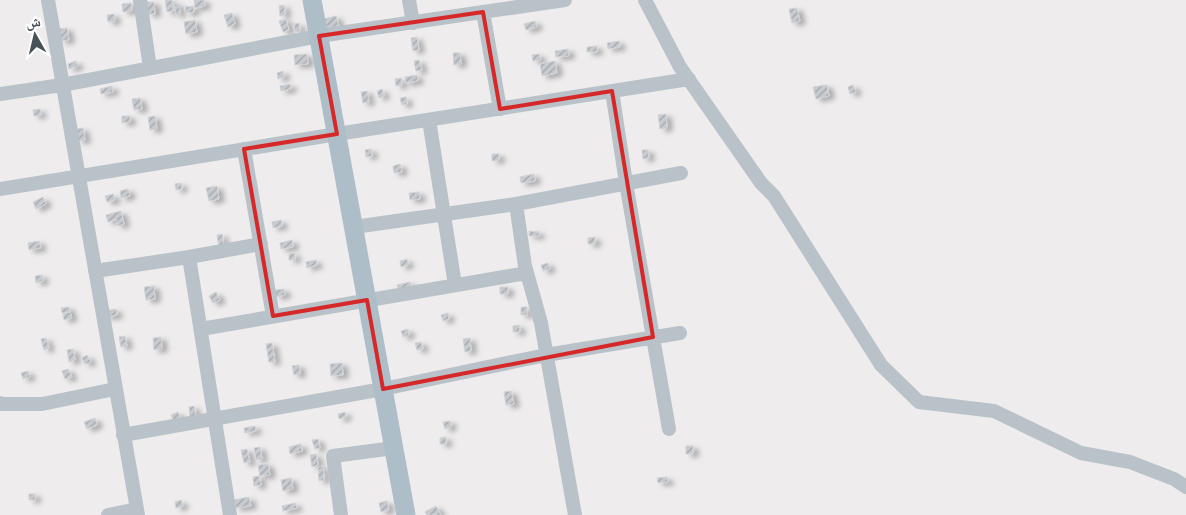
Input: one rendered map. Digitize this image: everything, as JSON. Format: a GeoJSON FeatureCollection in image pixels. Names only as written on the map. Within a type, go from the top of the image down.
{"type":"FeatureCollection","features":[{"type":"Feature","properties":{"kind":"main road"},"geometry":{"type":"LineString","coordinates":[[312,0],[406,515]]}},
{"type":"Feature","properties":{"kind":"street"},"geometry":{"type":"LineString","coordinates":[[48,0],[137,512],[108,515]]}},
{"type":"Feature","properties":{"kind":"street"},"geometry":{"type":"LineString","coordinates":[[140,0],[150,68]]}},
{"type":"Feature","properties":{"kind":"street"},"geometry":{"type":"LineString","coordinates":[[409,0],[413,23]]}},
{"type":"Feature","properties":{"kind":"street"},"geometry":{"type":"LineString","coordinates":[[0,94],[62,85],[319,36],[565,0]]}},
{"type":"Feature","properties":{"kind":"street"},"geometry":{"type":"LineString","coordinates":[[645,0],[680,67],[761,184],[774,196],[881,365],[919,402],[994,411],[1082,454],[1130,462],[1174,479],[1186,487]]}},
{"type":"Feature","properties":{"kind":"street"},"geometry":{"type":"LineString","coordinates":[[483,12],[500,109]]}},
{"type":"Feature","properties":{"kind":"street"},"geometry":{"type":"LineString","coordinates":[[0,189],[689,79]]}},
{"type":"Feature","properties":{"kind":"street"},"geometry":{"type":"LineString","coordinates":[[612,91],[669,429]]}},
{"type":"Feature","properties":{"kind":"street"},"geometry":{"type":"LineString","coordinates":[[429,120],[455,285]]}},
{"type":"Feature","properties":{"kind":"street"},"geometry":{"type":"LineString","coordinates":[[244,149],[274,316]]}},
{"type":"Feature","properties":{"kind":"street"},"geometry":{"type":"LineString","coordinates":[[354,227],[516,204],[682,172]]}},
{"type":"Feature","properties":{"kind":"street"},"geometry":{"type":"LineString","coordinates":[[516,204],[527,273],[541,324],[575,515]]}},
{"type":"Feature","properties":{"kind":"street"},"geometry":{"type":"LineString","coordinates":[[95,271],[261,244]]}},
{"type":"Feature","properties":{"kind":"street"},"geometry":{"type":"LineString","coordinates":[[189,257],[230,515]]}},
{"type":"Feature","properties":{"kind":"street"},"geometry":{"type":"LineString","coordinates":[[201,329],[527,273]]}},
{"type":"Feature","properties":{"kind":"street"},"geometry":{"type":"LineString","coordinates":[[123,435],[383,389],[546,356],[680,333]]}},
{"type":"Feature","properties":{"kind":"street"},"geometry":{"type":"LineString","coordinates":[[0,403],[42,404],[115,389]]}},
{"type":"Feature","properties":{"kind":"street"},"geometry":{"type":"LineString","coordinates":[[342,515],[333,456],[394,448]]}},
{"type":"Feature","properties":{"kind":"highlighted area"},"geometry":{"type":"Polygon","coordinates":[[[483,12],[500,109],[612,91],[653,337],[383,389],[367,300],[273,316],[244,149],[337,134],[319,36],[483,12]]]}},
{"type":"Feature","properties":{"kind":"building"},"geometry":{"type":"Polygon","coordinates":[[[165,0],[172,0],[173,11],[167,12],[165,0]]]}},
{"type":"Feature","properties":{"kind":"building"},"geometry":{"type":"Polygon","coordinates":[[[194,0],[204,0],[205,6],[195,8],[194,0]]]}},
{"type":"Feature","properties":{"kind":"building"},"geometry":{"type":"Polygon","coordinates":[[[146,2],[154,2],[155,14],[148,14],[146,2]]]}},
{"type":"Feature","properties":{"kind":"building"},"geometry":{"type":"Polygon","coordinates":[[[131,3],[132,11],[123,12],[122,4],[131,3]]]}},
{"type":"Feature","properties":{"kind":"building"},"geometry":{"type":"Polygon","coordinates":[[[174,4],[179,4],[180,14],[176,15],[174,4]]]}},
{"type":"Feature","properties":{"kind":"building"},"geometry":{"type":"Polygon","coordinates":[[[284,5],[285,15],[280,16],[279,6],[284,5]]]}},
{"type":"Feature","properties":{"kind":"building"},"geometry":{"type":"Polygon","coordinates":[[[193,6],[194,12],[186,13],[185,7],[193,6]]]}},
{"type":"Feature","properties":{"kind":"building"},"geometry":{"type":"Polygon","coordinates":[[[797,8],[800,21],[792,23],[789,9],[797,8]]]}},
{"type":"Feature","properties":{"kind":"building"},"geometry":{"type":"Polygon","coordinates":[[[232,13],[235,24],[228,27],[224,15],[232,13]]]}},
{"type":"Feature","properties":{"kind":"building"},"geometry":{"type":"Polygon","coordinates":[[[114,14],[115,21],[108,22],[107,15],[114,14]]]}},
{"type":"Feature","properties":{"kind":"building"},"geometry":{"type":"Polygon","coordinates":[[[336,16],[339,26],[327,29],[324,19],[336,16]]]}},
{"type":"Feature","properties":{"kind":"building"},"geometry":{"type":"Polygon","coordinates":[[[286,19],[289,30],[283,32],[279,21],[286,19]]]}},
{"type":"Feature","properties":{"kind":"building"},"geometry":{"type":"Polygon","coordinates":[[[195,20],[197,32],[186,34],[184,22],[195,20]]]}},
{"type":"Feature","properties":{"kind":"building"},"geometry":{"type":"Polygon","coordinates":[[[535,21],[537,27],[526,30],[524,24],[535,21]]]}},
{"type":"Feature","properties":{"kind":"building"},"geometry":{"type":"Polygon","coordinates":[[[299,23],[300,31],[295,32],[294,24],[299,23]]]}},
{"type":"Feature","properties":{"kind":"building"},"geometry":{"type":"Polygon","coordinates":[[[67,28],[69,40],[61,41],[59,29],[67,28]]]}},
{"type":"Feature","properties":{"kind":"building"},"geometry":{"type":"Polygon","coordinates":[[[417,37],[419,50],[413,51],[411,38],[417,37]]]}},
{"type":"Feature","properties":{"kind":"building"},"geometry":{"type":"Polygon","coordinates":[[[619,41],[620,47],[608,49],[607,43],[619,41]]]}},
{"type":"Feature","properties":{"kind":"building"},"geometry":{"type":"Polygon","coordinates":[[[597,46],[597,52],[587,52],[587,47],[597,46]]]}},
{"type":"Feature","properties":{"kind":"building"},"geometry":{"type":"Polygon","coordinates":[[[568,49],[569,56],[556,57],[555,51],[568,49]]]}},
{"type":"Feature","properties":{"kind":"building"},"geometry":{"type":"Polygon","coordinates":[[[453,53],[460,53],[461,64],[454,65],[453,53]]]}},
{"type":"Feature","properties":{"kind":"building"},"geometry":{"type":"Polygon","coordinates":[[[307,54],[308,64],[295,65],[294,55],[307,54]]]}},
{"type":"Feature","properties":{"kind":"building"},"geometry":{"type":"Polygon","coordinates":[[[539,54],[541,60],[533,61],[532,55],[539,54]]]}},
{"type":"Feature","properties":{"kind":"building"},"geometry":{"type":"Polygon","coordinates":[[[419,60],[422,70],[416,71],[414,61],[419,60]]]}},
{"type":"Feature","properties":{"kind":"building"},"geometry":{"type":"Polygon","coordinates":[[[76,61],[78,66],[69,69],[68,64],[76,61]]]}},
{"type":"Feature","properties":{"kind":"building"},"geometry":{"type":"Polygon","coordinates":[[[555,61],[557,73],[542,76],[540,64],[555,61]]]}},
{"type":"Feature","properties":{"kind":"building"},"geometry":{"type":"Polygon","coordinates":[[[283,71],[284,77],[278,79],[277,73],[283,71]]]}},
{"type":"Feature","properties":{"kind":"building"},"geometry":{"type":"Polygon","coordinates":[[[417,75],[418,81],[406,83],[405,77],[417,75]]]}},
{"type":"Feature","properties":{"kind":"building"},"geometry":{"type":"Polygon","coordinates":[[[401,78],[402,85],[396,86],[395,79],[401,78]]]}},
{"type":"Feature","properties":{"kind":"building"},"geometry":{"type":"Polygon","coordinates":[[[290,84],[291,89],[281,91],[280,86],[290,84]]]}},
{"type":"Feature","properties":{"kind":"building"},"geometry":{"type":"Polygon","coordinates":[[[827,85],[829,96],[816,99],[813,87],[827,85]]]}},
{"type":"Feature","properties":{"kind":"building"},"geometry":{"type":"Polygon","coordinates":[[[853,85],[856,92],[850,94],[848,87],[853,85]]]}},
{"type":"Feature","properties":{"kind":"building"},"geometry":{"type":"Polygon","coordinates":[[[112,86],[113,92],[101,94],[100,89],[112,86]]]}},
{"type":"Feature","properties":{"kind":"building"},"geometry":{"type":"Polygon","coordinates":[[[382,89],[384,96],[379,98],[377,91],[382,89]]]}},
{"type":"Feature","properties":{"kind":"building"},"geometry":{"type":"Polygon","coordinates":[[[367,91],[369,102],[363,103],[361,92],[367,91]]]}},
{"type":"Feature","properties":{"kind":"building"},"geometry":{"type":"Polygon","coordinates":[[[406,97],[407,104],[402,105],[400,98],[406,97]]]}},
{"type":"Feature","properties":{"kind":"building"},"geometry":{"type":"Polygon","coordinates":[[[140,98],[142,109],[134,110],[132,99],[140,98]]]}},
{"type":"Feature","properties":{"kind":"building"},"geometry":{"type":"Polygon","coordinates":[[[40,109],[41,115],[34,116],[33,110],[40,109]]]}},
{"type":"Feature","properties":{"kind":"building"},"geometry":{"type":"Polygon","coordinates":[[[666,114],[667,128],[660,129],[658,115],[666,114]]]}},
{"type":"Feature","properties":{"kind":"building"},"geometry":{"type":"Polygon","coordinates":[[[122,116],[130,116],[130,122],[122,123],[122,116]]]}},
{"type":"Feature","properties":{"kind":"building"},"geometry":{"type":"Polygon","coordinates":[[[155,116],[157,129],[150,130],[148,117],[155,116]]]}},
{"type":"Feature","properties":{"kind":"building"},"geometry":{"type":"Polygon","coordinates":[[[83,128],[85,140],[78,141],[77,129],[83,128]]]}},
{"type":"Feature","properties":{"kind":"building"},"geometry":{"type":"Polygon","coordinates":[[[371,149],[372,156],[366,157],[365,150],[371,149]]]}},
{"type":"Feature","properties":{"kind":"building"},"geometry":{"type":"Polygon","coordinates":[[[642,150],[648,150],[649,158],[643,159],[642,150]]]}},
{"type":"Feature","properties":{"kind":"building"},"geometry":{"type":"Polygon","coordinates":[[[492,154],[499,154],[499,160],[492,161],[492,154]]]}},
{"type":"Feature","properties":{"kind":"building"},"geometry":{"type":"Polygon","coordinates":[[[400,164],[402,172],[394,173],[393,166],[400,164]]]}},
{"type":"Feature","properties":{"kind":"building"},"geometry":{"type":"Polygon","coordinates":[[[534,174],[535,181],[521,183],[520,177],[534,174]]]}},
{"type":"Feature","properties":{"kind":"building"},"geometry":{"type":"Polygon","coordinates":[[[181,183],[182,189],[176,190],[175,184],[181,183]]]}},
{"type":"Feature","properties":{"kind":"building"},"geometry":{"type":"Polygon","coordinates":[[[217,186],[219,199],[209,201],[206,188],[217,186]]]}},
{"type":"Feature","properties":{"kind":"building"},"geometry":{"type":"Polygon","coordinates":[[[128,189],[130,196],[121,198],[120,191],[128,189]]]}},
{"type":"Feature","properties":{"kind":"building"},"geometry":{"type":"Polygon","coordinates":[[[419,192],[420,199],[410,200],[409,193],[419,192]]]}},
{"type":"Feature","properties":{"kind":"building"},"geometry":{"type":"Polygon","coordinates":[[[113,194],[115,200],[107,202],[105,196],[113,194]]]}},
{"type":"Feature","properties":{"kind":"building"},"geometry":{"type":"Polygon","coordinates":[[[43,197],[46,204],[36,209],[33,202],[43,197]]]}},
{"type":"Feature","properties":{"kind":"building"},"geometry":{"type":"Polygon","coordinates":[[[121,211],[124,224],[118,226],[116,219],[108,222],[106,215],[121,211]]]}},
{"type":"Feature","properties":{"kind":"building"},"geometry":{"type":"Polygon","coordinates":[[[281,220],[282,226],[273,228],[272,222],[281,220]]]}},
{"type":"Feature","properties":{"kind":"building"},"geometry":{"type":"Polygon","coordinates":[[[529,231],[539,232],[539,236],[529,236],[529,231]]]}},
{"type":"Feature","properties":{"kind":"building"},"geometry":{"type":"Polygon","coordinates":[[[222,234],[224,247],[219,248],[217,235],[222,234]]]}},
{"type":"Feature","properties":{"kind":"building"},"geometry":{"type":"Polygon","coordinates":[[[595,237],[595,244],[588,244],[588,238],[595,237]]]}},
{"type":"Feature","properties":{"kind":"building"},"geometry":{"type":"Polygon","coordinates":[[[292,240],[293,247],[281,249],[280,243],[292,240]]]}},
{"type":"Feature","properties":{"kind":"building"},"geometry":{"type":"Polygon","coordinates":[[[39,241],[41,248],[29,250],[28,243],[39,241]]]}},
{"type":"Feature","properties":{"kind":"building"},"geometry":{"type":"Polygon","coordinates":[[[295,253],[295,260],[289,260],[289,254],[295,253]]]}},
{"type":"Feature","properties":{"kind":"building"},"geometry":{"type":"Polygon","coordinates":[[[407,259],[408,265],[401,267],[400,261],[407,259]]]}},
{"type":"Feature","properties":{"kind":"building"},"geometry":{"type":"Polygon","coordinates":[[[316,260],[317,265],[307,268],[306,262],[316,260]]]}},
{"type":"Feature","properties":{"kind":"building"},"geometry":{"type":"Polygon","coordinates":[[[548,263],[550,269],[543,271],[541,265],[548,263]]]}},
{"type":"Feature","properties":{"kind":"building"},"geometry":{"type":"Polygon","coordinates":[[[42,275],[43,281],[36,283],[35,276],[42,275]]]}},
{"type":"Feature","properties":{"kind":"building"},"geometry":{"type":"Polygon","coordinates":[[[410,282],[412,289],[399,292],[397,285],[410,282]]]}},
{"type":"Feature","properties":{"kind":"building"},"geometry":{"type":"Polygon","coordinates":[[[154,286],[155,299],[146,300],[144,287],[154,286]]]}},
{"type":"Feature","properties":{"kind":"building"},"geometry":{"type":"Polygon","coordinates":[[[500,287],[508,287],[508,294],[500,294],[500,287]]]}},
{"type":"Feature","properties":{"kind":"building"},"geometry":{"type":"Polygon","coordinates":[[[284,289],[285,295],[276,297],[275,290],[284,289]]]}},
{"type":"Feature","properties":{"kind":"building"},"geometry":{"type":"Polygon","coordinates":[[[216,292],[220,300],[213,303],[209,296],[216,292]]]}},
{"type":"Feature","properties":{"kind":"building"},"geometry":{"type":"Polygon","coordinates":[[[69,307],[70,312],[62,313],[61,308],[69,307]]]}},
{"type":"Feature","properties":{"kind":"building"},"geometry":{"type":"Polygon","coordinates":[[[521,307],[527,307],[527,315],[521,315],[521,307]]]}},
{"type":"Feature","properties":{"kind":"building"},"geometry":{"type":"Polygon","coordinates":[[[116,309],[117,315],[107,317],[105,311],[116,309]]]}},
{"type":"Feature","properties":{"kind":"building"},"geometry":{"type":"Polygon","coordinates":[[[70,312],[72,318],[64,320],[63,314],[70,312]]]}},
{"type":"Feature","properties":{"kind":"building"},"geometry":{"type":"Polygon","coordinates":[[[448,313],[449,319],[443,321],[441,315],[448,313]]]}},
{"type":"Feature","properties":{"kind":"building"},"geometry":{"type":"Polygon","coordinates":[[[519,325],[520,332],[513,332],[513,326],[519,325]]]}},
{"type":"Feature","properties":{"kind":"building"},"geometry":{"type":"Polygon","coordinates":[[[408,329],[409,335],[403,337],[401,331],[408,329]]]}},
{"type":"Feature","properties":{"kind":"building"},"geometry":{"type":"Polygon","coordinates":[[[125,336],[127,346],[121,347],[119,337],[125,336]]]}},
{"type":"Feature","properties":{"kind":"building"},"geometry":{"type":"Polygon","coordinates":[[[161,337],[162,349],[154,350],[153,338],[161,337]]]}},
{"type":"Feature","properties":{"kind":"building"},"geometry":{"type":"Polygon","coordinates":[[[46,338],[49,348],[44,350],[41,339],[46,338]]]}},
{"type":"Feature","properties":{"kind":"building"},"geometry":{"type":"Polygon","coordinates":[[[470,338],[471,351],[465,352],[463,339],[470,338]]]}},
{"type":"Feature","properties":{"kind":"building"},"geometry":{"type":"Polygon","coordinates":[[[421,342],[423,349],[417,350],[415,343],[421,342]]]}},
{"type":"Feature","properties":{"kind":"building"},"geometry":{"type":"Polygon","coordinates":[[[272,343],[275,362],[269,362],[266,344],[272,343]]]}},
{"type":"Feature","properties":{"kind":"building"},"geometry":{"type":"Polygon","coordinates":[[[73,349],[75,360],[69,362],[67,350],[73,349]]]}},
{"type":"Feature","properties":{"kind":"building"},"geometry":{"type":"Polygon","coordinates":[[[87,355],[91,362],[85,364],[82,358],[87,355]]]}},
{"type":"Feature","properties":{"kind":"building"},"geometry":{"type":"Polygon","coordinates":[[[342,363],[343,375],[331,376],[330,364],[342,363]]]}},
{"type":"Feature","properties":{"kind":"building"},"geometry":{"type":"Polygon","coordinates":[[[299,365],[300,374],[294,375],[292,366],[299,365]]]}},
{"type":"Feature","properties":{"kind":"building"},"geometry":{"type":"Polygon","coordinates":[[[68,369],[72,377],[65,379],[62,371],[68,369]]]}},
{"type":"Feature","properties":{"kind":"building"},"geometry":{"type":"Polygon","coordinates":[[[28,371],[30,377],[23,379],[21,373],[28,371]]]}},
{"type":"Feature","properties":{"kind":"building"},"geometry":{"type":"Polygon","coordinates":[[[511,391],[514,404],[506,405],[504,392],[511,391]]]}},
{"type":"Feature","properties":{"kind":"building"},"geometry":{"type":"Polygon","coordinates":[[[194,406],[196,417],[190,418],[189,407],[194,406]]]}},
{"type":"Feature","properties":{"kind":"building"},"geometry":{"type":"Polygon","coordinates":[[[178,412],[181,419],[174,422],[171,415],[178,412]]]}},
{"type":"Feature","properties":{"kind":"building"},"geometry":{"type":"Polygon","coordinates":[[[345,412],[346,417],[339,419],[338,414],[345,412]]]}},
{"type":"Feature","properties":{"kind":"building"},"geometry":{"type":"Polygon","coordinates":[[[95,418],[97,425],[87,429],[84,422],[95,418]]]}},
{"type":"Feature","properties":{"kind":"building"},"geometry":{"type":"Polygon","coordinates":[[[450,421],[451,427],[445,429],[443,422],[450,421]]]}},
{"type":"Feature","properties":{"kind":"building"},"geometry":{"type":"Polygon","coordinates":[[[255,426],[256,431],[245,433],[244,428],[255,426]]]}},
{"type":"Feature","properties":{"kind":"building"},"geometry":{"type":"Polygon","coordinates":[[[446,437],[446,444],[440,444],[440,438],[446,437]]]}},
{"type":"Feature","properties":{"kind":"building"},"geometry":{"type":"Polygon","coordinates":[[[318,439],[320,448],[315,449],[312,440],[318,439]]]}},
{"type":"Feature","properties":{"kind":"building"},"geometry":{"type":"Polygon","coordinates":[[[301,444],[302,451],[290,454],[289,447],[301,444]]]}},
{"type":"Feature","properties":{"kind":"building"},"geometry":{"type":"Polygon","coordinates":[[[686,446],[693,446],[693,454],[686,454],[686,446]]]}},
{"type":"Feature","properties":{"kind":"building"},"geometry":{"type":"Polygon","coordinates":[[[260,447],[262,459],[256,460],[254,448],[260,447]]]}},
{"type":"Feature","properties":{"kind":"building"},"geometry":{"type":"Polygon","coordinates":[[[247,449],[250,462],[244,463],[241,450],[247,449]]]}},
{"type":"Feature","properties":{"kind":"building"},"geometry":{"type":"Polygon","coordinates":[[[316,454],[318,465],[312,467],[310,455],[316,454]]]}},
{"type":"Feature","properties":{"kind":"building"},"geometry":{"type":"Polygon","coordinates":[[[268,464],[270,475],[260,476],[258,465],[268,464]]]}},
{"type":"Feature","properties":{"kind":"building"},"geometry":{"type":"Polygon","coordinates":[[[323,466],[324,480],[319,481],[318,467],[323,466]]]}},
{"type":"Feature","properties":{"kind":"building"},"geometry":{"type":"Polygon","coordinates":[[[259,476],[261,485],[254,486],[253,477],[259,476]]]}},
{"type":"Feature","properties":{"kind":"building"},"geometry":{"type":"Polygon","coordinates":[[[667,477],[668,482],[658,483],[657,478],[667,477]]]}},
{"type":"Feature","properties":{"kind":"building"},"geometry":{"type":"Polygon","coordinates":[[[291,478],[293,489],[283,491],[281,480],[291,478]]]}},
{"type":"Feature","properties":{"kind":"building"},"geometry":{"type":"Polygon","coordinates":[[[29,494],[35,494],[35,500],[29,500],[29,494]]]}},
{"type":"Feature","properties":{"kind":"building"},"geometry":{"type":"Polygon","coordinates":[[[249,497],[251,506],[236,508],[234,500],[249,497]]]}},
{"type":"Feature","properties":{"kind":"building"},"geometry":{"type":"Polygon","coordinates":[[[181,500],[183,506],[176,508],[175,502],[181,500]]]}},
{"type":"Feature","properties":{"kind":"building"},"geometry":{"type":"Polygon","coordinates":[[[387,501],[389,510],[381,512],[379,503],[387,501]]]}},
{"type":"Feature","properties":{"kind":"building"},"geometry":{"type":"Polygon","coordinates":[[[295,503],[297,508],[283,511],[282,506],[295,503]]]}},
{"type":"Feature","properties":{"kind":"building"},"geometry":{"type":"Polygon","coordinates":[[[436,506],[441,515],[427,515],[425,512],[436,506]]]}}]}
